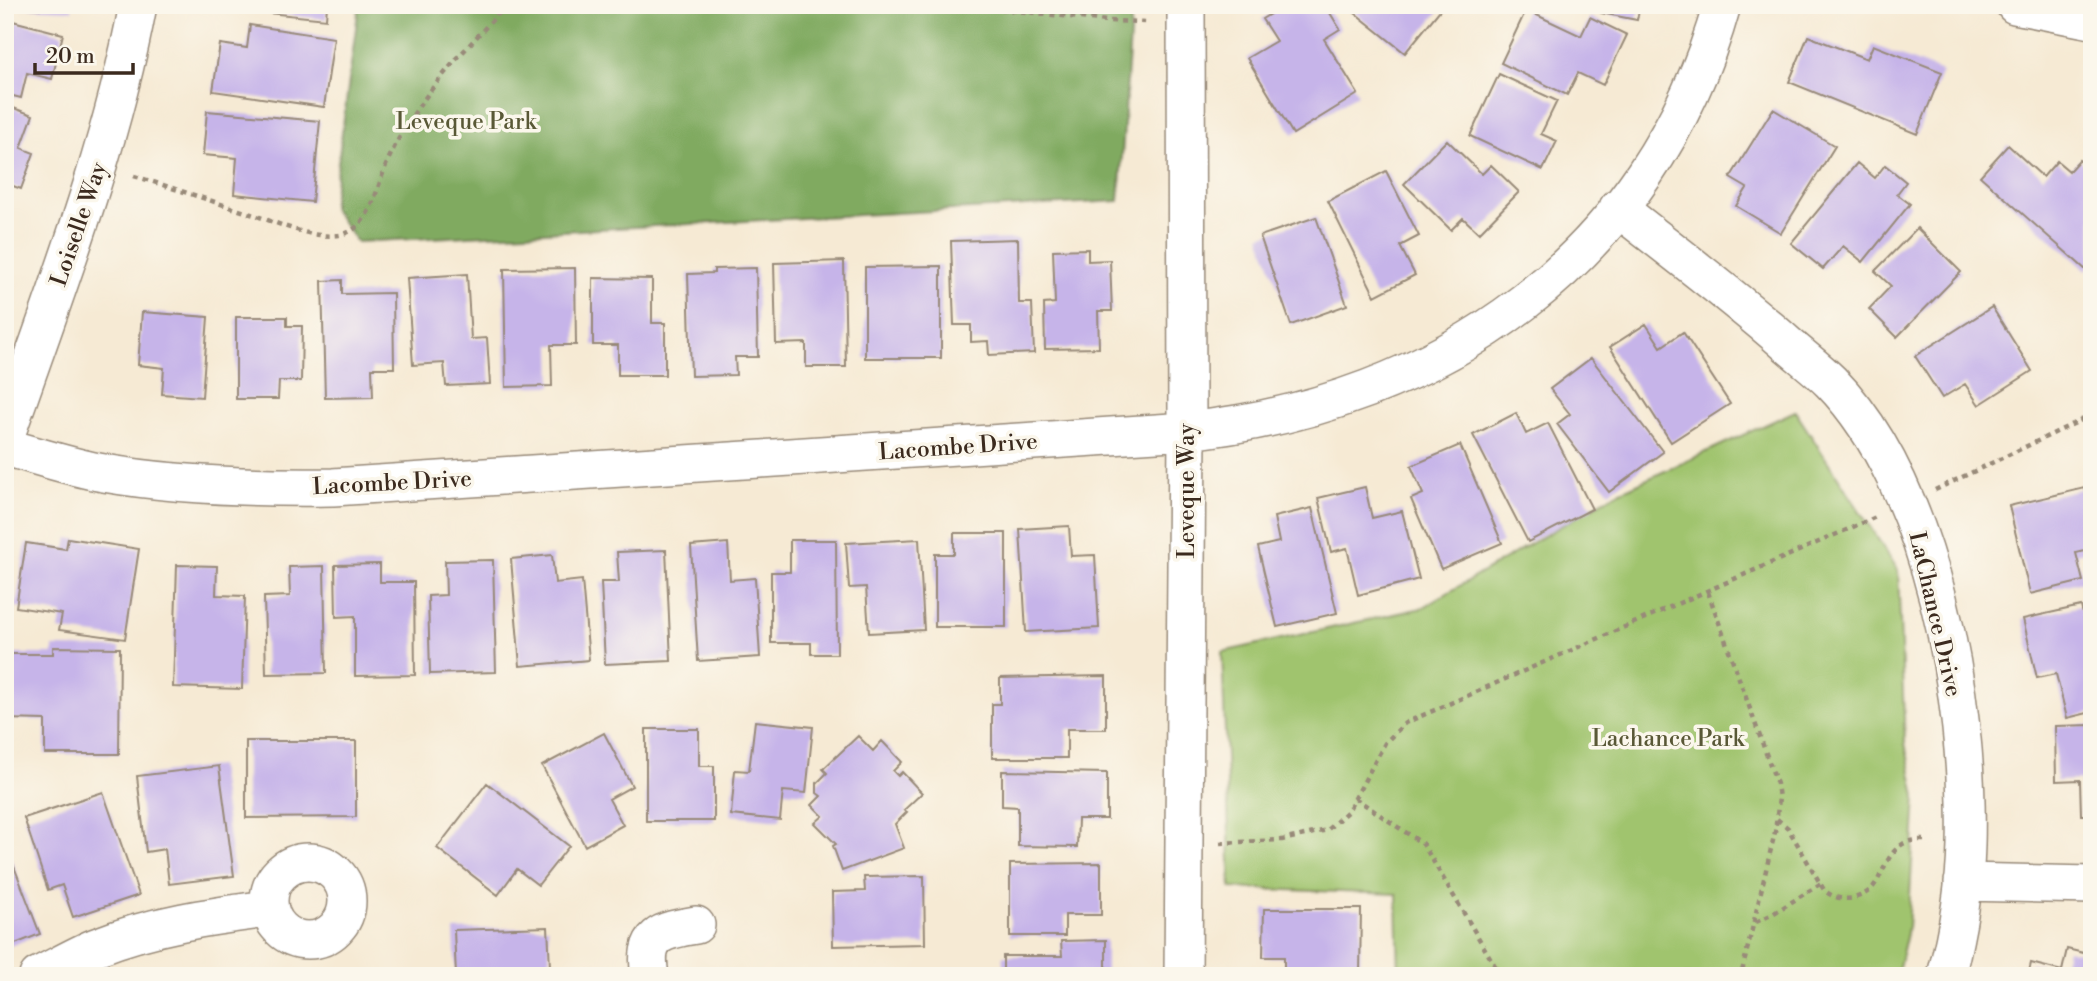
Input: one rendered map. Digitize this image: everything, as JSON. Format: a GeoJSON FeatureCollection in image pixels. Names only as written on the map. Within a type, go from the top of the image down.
{"type":"FeatureCollection","features":[{"type":"Feature","properties":{"kind":"street","name":"Loiselle Way"},"geometry":{"type":"LineString","coordinates":[[5,438],[100,161],[122,83],[138,5]]}},
{"type":"Feature","properties":{"kind":"street","name":"Leveque Way"},"geometry":{"type":"LineString","coordinates":[[1183,976],[1187,431],[1186,5]]}},
{"type":"Feature","properties":{"kind":"street","name":"Lacombe Drive"},"geometry":{"type":"LineString","coordinates":[[5,447],[103,473],[175,483],[278,488],[333,487],[1187,431],[1249,422],[1327,404],[1370,390],[1470,340],[1536,293],[1594,238],[1618,208],[1676,121],[1706,54],[1722,5]]}},
{"type":"Feature","properties":{"kind":"street"},"geometry":{"type":"LineString","coordinates":[[2015,5],[2092,20]]}},
{"type":"Feature","properties":{"kind":"street","name":"LaChance Drive"},"geometry":{"type":"LineString","coordinates":[[1618,208],[1758,318],[1832,383],[1871,433],[1908,502],[1936,592],[1953,676],[1964,774],[1966,846],[1963,881],[1946,976]]}},
{"type":"Feature","properties":{"kind":"street"},"geometry":{"type":"LineString","coordinates":[[1963,881],[2092,885]]}},
{"type":"Feature","properties":{"kind":"street"},"geometry":{"type":"LineString","coordinates":[[38,976],[96,948],[143,932],[195,920],[269,909]]}},
{"type":"Feature","properties":{"kind":"street"},"geometry":{"type":"LineString","coordinates":[[650,976],[648,953],[657,934],[696,925]]}},
{"type":"Feature","properties":{"kind":"path"},"geometry":{"type":"LineString","coordinates":[[477,5],[498,14],[595,5]]}},
{"type":"Feature","properties":{"kind":"path"},"geometry":{"type":"LineString","coordinates":[[961,5],[1108,21],[1149,22]]}},
{"type":"Feature","properties":{"kind":"path"},"geometry":{"type":"LineString","coordinates":[[134,176],[303,231],[340,234],[363,222],[387,162],[408,125],[455,60],[498,14]]}},
{"type":"Feature","properties":{"kind":"path"},"geometry":{"type":"LineString","coordinates":[[1932,491],[2092,415]]}},
{"type":"Feature","properties":{"kind":"path"},"geometry":{"type":"LineString","coordinates":[[1220,843],[1282,840],[1327,830],[1348,811],[1385,743],[1405,723],[1885,514]]}},
{"type":"Feature","properties":{"kind":"path"},"geometry":{"type":"LineString","coordinates":[[1708,592],[1777,784],[1777,819],[1741,976]]}},
{"type":"Feature","properties":{"kind":"path"},"geometry":{"type":"LineString","coordinates":[[1355,798],[1423,844],[1501,976]]}},
{"type":"Feature","properties":{"kind":"path"},"geometry":{"type":"LineString","coordinates":[[1777,819],[1788,828],[1820,884],[1831,896],[1849,899],[1873,886],[1899,846],[1913,840],[1926,840]]}},
{"type":"Feature","properties":{"kind":"path"},"geometry":{"type":"LineString","coordinates":[[1755,922],[1820,884]]}},
{"type":"Feature","properties":{"kind":"green space","name":"Leveque Park"},"geometry":{"type":"Polygon","coordinates":[[[359,5],[1132,5],[1119,201],[357,242],[332,208],[359,5]]]}},
{"type":"Feature","properties":{"kind":"green space","name":"Lachance Park"},"geometry":{"type":"Polygon","coordinates":[[[1795,411],[1898,570],[1905,743],[1916,796],[1908,928],[1897,976],[1399,976],[1397,894],[1231,888],[1222,652],[1422,608],[1615,494],[1795,411]]]}},
{"type":"Feature","properties":{"kind":"building"},"geometry":{"type":"Polygon","coordinates":[[[72,5],[72,10],[7,7],[72,5]]]}},
{"type":"Feature","properties":{"kind":"building"},"geometry":{"type":"Polygon","coordinates":[[[239,5],[327,5],[326,19],[238,10],[239,5]]]}},
{"type":"Feature","properties":{"kind":"building"},"geometry":{"type":"Polygon","coordinates":[[[1285,5],[1325,5],[1340,29],[1324,39],[1358,94],[1293,134],[1247,58],[1276,41],[1262,19],[1285,5]]]}},
{"type":"Feature","properties":{"kind":"building"},"geometry":{"type":"Polygon","coordinates":[[[1345,5],[1444,5],[1405,53],[1345,5]]]}},
{"type":"Feature","properties":{"kind":"building"},"geometry":{"type":"Polygon","coordinates":[[[1602,5],[1640,5],[1637,20],[1601,13],[1602,5]]]}},
{"type":"Feature","properties":{"kind":"building"},"geometry":{"type":"Polygon","coordinates":[[[1526,10],[1581,36],[1590,17],[1627,35],[1603,85],[1578,73],[1567,95],[1501,63],[1526,10]]]}},
{"type":"Feature","properties":{"kind":"building"},"geometry":{"type":"Polygon","coordinates":[[[5,19],[63,34],[52,79],[27,73],[21,98],[5,94],[5,19]]]}},
{"type":"Feature","properties":{"kind":"building"},"geometry":{"type":"Polygon","coordinates":[[[250,25],[334,38],[324,107],[213,91],[220,44],[247,48],[250,25]]]}},
{"type":"Feature","properties":{"kind":"building"},"geometry":{"type":"Polygon","coordinates":[[[1808,36],[1867,59],[1873,45],[1942,72],[1917,134],[1789,82],[1808,36]]]}},
{"type":"Feature","properties":{"kind":"building"},"geometry":{"type":"Polygon","coordinates":[[[1499,74],[1557,101],[1541,134],[1557,141],[1543,170],[1470,136],[1499,74]]]}},
{"type":"Feature","properties":{"kind":"building"},"geometry":{"type":"Polygon","coordinates":[[[5,105],[33,115],[21,148],[34,153],[21,189],[5,183],[5,105]]]}},
{"type":"Feature","properties":{"kind":"building"},"geometry":{"type":"Polygon","coordinates":[[[1773,109],[1835,146],[1781,233],[1736,206],[1747,188],[1730,178],[1773,109]]]}},
{"type":"Feature","properties":{"kind":"building"},"geometry":{"type":"Polygon","coordinates":[[[207,111],[320,121],[312,202],[234,194],[237,158],[203,155],[207,111]]]}},
{"type":"Feature","properties":{"kind":"building"},"geometry":{"type":"Polygon","coordinates":[[[1447,140],[1482,174],[1491,165],[1519,192],[1479,233],[1463,218],[1451,230],[1404,184],[1447,140]]]}},
{"type":"Feature","properties":{"kind":"building"},"geometry":{"type":"Polygon","coordinates":[[[2008,145],[2043,177],[2057,161],[2069,171],[2079,160],[2092,171],[2092,263],[2086,270],[1980,176],[2008,145]]]}},
{"type":"Feature","properties":{"kind":"building"},"geometry":{"type":"Polygon","coordinates":[[[1857,163],[1875,178],[1885,165],[1906,182],[1897,194],[1910,204],[1863,262],[1843,246],[1823,269],[1791,243],[1857,163]]]}},
{"type":"Feature","properties":{"kind":"building"},"geometry":{"type":"Polygon","coordinates":[[[1386,171],[1419,236],[1400,246],[1415,275],[1375,296],[1328,201],[1386,171]]]}},
{"type":"Feature","properties":{"kind":"building"},"geometry":{"type":"Polygon","coordinates":[[[1316,217],[1347,305],[1291,325],[1260,236],[1316,217]]]}},
{"type":"Feature","properties":{"kind":"building"},"geometry":{"type":"Polygon","coordinates":[[[1917,228],[1961,272],[1897,337],[1869,309],[1891,286],[1875,271],[1917,228]]]}},
{"type":"Feature","properties":{"kind":"building"},"geometry":{"type":"Polygon","coordinates":[[[1018,239],[1019,303],[1032,303],[1034,353],[989,355],[988,341],[971,342],[971,325],[954,325],[951,241],[1018,239]]]}},
{"type":"Feature","properties":{"kind":"building"},"geometry":{"type":"Polygon","coordinates":[[[1088,249],[1088,261],[1110,260],[1112,311],[1098,311],[1099,348],[1045,349],[1044,304],[1055,303],[1053,250],[1088,249]]]}},
{"type":"Feature","properties":{"kind":"building"},"geometry":{"type":"Polygon","coordinates":[[[844,261],[846,367],[806,367],[806,343],[776,344],[774,263],[844,261]]]}},
{"type":"Feature","properties":{"kind":"building"},"geometry":{"type":"Polygon","coordinates":[[[941,266],[941,358],[865,358],[865,267],[941,266]]]}},
{"type":"Feature","properties":{"kind":"building"},"geometry":{"type":"Polygon","coordinates":[[[575,268],[576,345],[551,345],[552,386],[506,387],[504,269],[575,268]]]}},
{"type":"Feature","properties":{"kind":"building"},"geometry":{"type":"Polygon","coordinates":[[[756,268],[758,357],[735,357],[736,375],[691,376],[688,274],[714,273],[714,269],[756,268]]]}},
{"type":"Feature","properties":{"kind":"building"},"geometry":{"type":"Polygon","coordinates":[[[467,274],[471,339],[487,338],[490,384],[446,386],[444,363],[413,365],[407,278],[467,274]]]}},
{"type":"Feature","properties":{"kind":"building"},"geometry":{"type":"Polygon","coordinates":[[[593,278],[652,279],[652,323],[665,323],[665,375],[618,375],[618,345],[593,345],[593,278]]]}},
{"type":"Feature","properties":{"kind":"building"},"geometry":{"type":"Polygon","coordinates":[[[342,280],[342,294],[393,293],[394,368],[372,368],[373,397],[325,398],[322,281],[342,280]]]}},
{"type":"Feature","properties":{"kind":"building"},"geometry":{"type":"Polygon","coordinates":[[[1992,307],[2032,371],[1979,405],[1965,384],[1942,398],[1915,356],[1992,307]]]}},
{"type":"Feature","properties":{"kind":"building"},"geometry":{"type":"Polygon","coordinates":[[[142,312],[208,317],[202,397],[162,394],[164,368],[138,365],[142,312]]]}},
{"type":"Feature","properties":{"kind":"building"},"geometry":{"type":"Polygon","coordinates":[[[236,317],[287,317],[287,326],[302,326],[301,381],[279,381],[278,399],[236,399],[236,317]]]}},
{"type":"Feature","properties":{"kind":"building"},"geometry":{"type":"Polygon","coordinates":[[[1646,324],[1661,347],[1683,332],[1730,404],[1671,442],[1610,347],[1646,324]]]}},
{"type":"Feature","properties":{"kind":"building"},"geometry":{"type":"Polygon","coordinates":[[[1591,358],[1663,452],[1609,492],[1557,424],[1570,414],[1550,389],[1591,358]]]}},
{"type":"Feature","properties":{"kind":"building"},"geometry":{"type":"Polygon","coordinates":[[[1516,413],[1526,434],[1548,423],[1592,509],[1528,542],[1473,435],[1516,413]]]}},
{"type":"Feature","properties":{"kind":"building"},"geometry":{"type":"Polygon","coordinates":[[[1460,445],[1502,543],[1441,569],[1411,499],[1423,494],[1411,466],[1460,445]]]}},
{"type":"Feature","properties":{"kind":"building"},"geometry":{"type":"Polygon","coordinates":[[[1365,487],[1372,518],[1402,511],[1419,579],[1358,595],[1347,548],[1331,552],[1318,498],[1365,487]]]}},
{"type":"Feature","properties":{"kind":"building"},"geometry":{"type":"Polygon","coordinates":[[[2085,488],[2092,516],[2092,549],[2076,553],[2083,581],[2030,594],[2009,506],[2085,488]]]}},
{"type":"Feature","properties":{"kind":"building"},"geometry":{"type":"Polygon","coordinates":[[[1312,508],[1337,613],[1277,627],[1258,547],[1279,542],[1274,517],[1312,508]]]}},
{"type":"Feature","properties":{"kind":"building"},"geometry":{"type":"Polygon","coordinates":[[[1069,526],[1071,556],[1095,555],[1099,628],[1026,632],[1020,529],[1069,526]]]}},
{"type":"Feature","properties":{"kind":"building"},"geometry":{"type":"Polygon","coordinates":[[[954,533],[1006,533],[1006,627],[935,627],[935,554],[954,554],[954,533]]]}},
{"type":"Feature","properties":{"kind":"building"},"geometry":{"type":"Polygon","coordinates":[[[68,538],[139,549],[125,639],[59,630],[62,614],[16,607],[26,543],[66,549],[68,538]]]}},
{"type":"Feature","properties":{"kind":"building"},"geometry":{"type":"Polygon","coordinates":[[[919,539],[924,630],[869,633],[866,587],[849,588],[846,543],[919,539]]]}},
{"type":"Feature","properties":{"kind":"building"},"geometry":{"type":"Polygon","coordinates":[[[790,540],[836,540],[837,654],[811,654],[811,643],[771,643],[771,572],[790,572],[790,540]]]}},
{"type":"Feature","properties":{"kind":"building"},"geometry":{"type":"Polygon","coordinates":[[[728,543],[730,580],[755,578],[760,657],[698,661],[691,546],[728,543]]]}},
{"type":"Feature","properties":{"kind":"building"},"geometry":{"type":"Polygon","coordinates":[[[666,550],[671,661],[605,664],[601,582],[619,582],[617,552],[666,550]]]}},
{"type":"Feature","properties":{"kind":"building"},"geometry":{"type":"Polygon","coordinates":[[[552,555],[555,583],[582,580],[589,660],[520,666],[511,559],[552,555]]]}},
{"type":"Feature","properties":{"kind":"building"},"geometry":{"type":"Polygon","coordinates":[[[493,560],[496,672],[430,674],[428,596],[446,595],[445,561],[493,560]]]}},
{"type":"Feature","properties":{"kind":"building"},"geometry":{"type":"Polygon","coordinates":[[[380,564],[380,582],[414,582],[415,675],[355,676],[355,616],[336,617],[335,565],[380,564]]]}},
{"type":"Feature","properties":{"kind":"building"},"geometry":{"type":"Polygon","coordinates":[[[177,565],[217,566],[216,595],[245,596],[242,689],[173,687],[177,565]]]}},
{"type":"Feature","properties":{"kind":"building"},"geometry":{"type":"Polygon","coordinates":[[[324,566],[326,673],[266,674],[264,597],[290,596],[289,567],[324,566]]]}},
{"type":"Feature","properties":{"kind":"building"},"geometry":{"type":"Polygon","coordinates":[[[2081,606],[2088,636],[2092,635],[2092,712],[2067,718],[2056,674],[2037,678],[2023,619],[2081,606]]]}},
{"type":"Feature","properties":{"kind":"building"},"geometry":{"type":"Polygon","coordinates":[[[53,647],[120,648],[119,754],[45,754],[45,720],[6,719],[7,654],[53,654],[53,647]]]}},
{"type":"Feature","properties":{"kind":"building"},"geometry":{"type":"Polygon","coordinates":[[[1106,676],[1106,729],[1067,729],[1067,758],[992,758],[992,704],[1000,704],[1000,678],[1106,676]]]}},
{"type":"Feature","properties":{"kind":"building"},"geometry":{"type":"Polygon","coordinates":[[[755,721],[813,727],[806,793],[783,791],[780,820],[731,815],[735,770],[749,771],[755,721]]]}},
{"type":"Feature","properties":{"kind":"building"},"geometry":{"type":"Polygon","coordinates":[[[2092,725],[2092,815],[2081,815],[2080,780],[2056,781],[2055,726],[2092,725]]]}},
{"type":"Feature","properties":{"kind":"building"},"geometry":{"type":"Polygon","coordinates":[[[646,729],[699,729],[699,766],[714,766],[714,821],[646,821],[646,729]]]}},
{"type":"Feature","properties":{"kind":"building"},"geometry":{"type":"Polygon","coordinates":[[[604,733],[632,786],[609,799],[623,825],[585,846],[542,766],[604,733]]]}},
{"type":"Feature","properties":{"kind":"building"},"geometry":{"type":"Polygon","coordinates":[[[858,736],[873,751],[882,741],[902,762],[893,771],[898,776],[902,772],[922,793],[904,810],[907,812],[895,824],[904,848],[842,871],[833,846],[836,844],[815,823],[823,816],[812,805],[821,796],[817,793],[817,783],[827,773],[823,769],[858,736]]]}},
{"type":"Feature","properties":{"kind":"building"},"geometry":{"type":"Polygon","coordinates":[[[246,741],[356,741],[356,817],[246,818],[246,741]]]}},
{"type":"Feature","properties":{"kind":"building"},"geometry":{"type":"Polygon","coordinates":[[[219,766],[234,876],[169,884],[165,849],[146,852],[137,776],[219,766]]]}},
{"type":"Feature","properties":{"kind":"building"},"geometry":{"type":"Polygon","coordinates":[[[1002,771],[1107,773],[1107,819],[1078,819],[1077,847],[1018,846],[1018,807],[1002,806],[1002,771]]]}},
{"type":"Feature","properties":{"kind":"building"},"geometry":{"type":"Polygon","coordinates":[[[487,783],[569,846],[538,885],[517,869],[498,895],[437,848],[487,783]]]}},
{"type":"Feature","properties":{"kind":"building"},"geometry":{"type":"Polygon","coordinates":[[[103,792],[139,895],[73,917],[62,885],[48,890],[24,818],[103,792]]]}},
{"type":"Feature","properties":{"kind":"building"},"geometry":{"type":"Polygon","coordinates":[[[5,843],[40,934],[5,948],[5,843]]]}},
{"type":"Feature","properties":{"kind":"building"},"geometry":{"type":"Polygon","coordinates":[[[1101,863],[1101,915],[1065,915],[1065,936],[1010,936],[1010,864],[1101,863]]]}},
{"type":"Feature","properties":{"kind":"building"},"geometry":{"type":"Polygon","coordinates":[[[924,876],[925,944],[833,946],[832,892],[865,891],[864,877],[924,876]]]}},
{"type":"Feature","properties":{"kind":"building"},"geometry":{"type":"Polygon","coordinates":[[[1264,909],[1361,909],[1360,976],[1284,976],[1284,957],[1263,957],[1264,909]]]}},
{"type":"Feature","properties":{"kind":"building"},"geometry":{"type":"Polygon","coordinates":[[[548,927],[550,967],[529,967],[529,976],[456,976],[454,930],[548,927]]]}},
{"type":"Feature","properties":{"kind":"building"},"geometry":{"type":"Polygon","coordinates":[[[1106,940],[1106,976],[1003,976],[1003,956],[1062,956],[1061,941],[1106,940]]]}},
{"type":"Feature","properties":{"kind":"building"},"geometry":{"type":"Polygon","coordinates":[[[2067,949],[2092,955],[2092,976],[2028,976],[2031,963],[2062,971],[2067,949]]]}}]}
